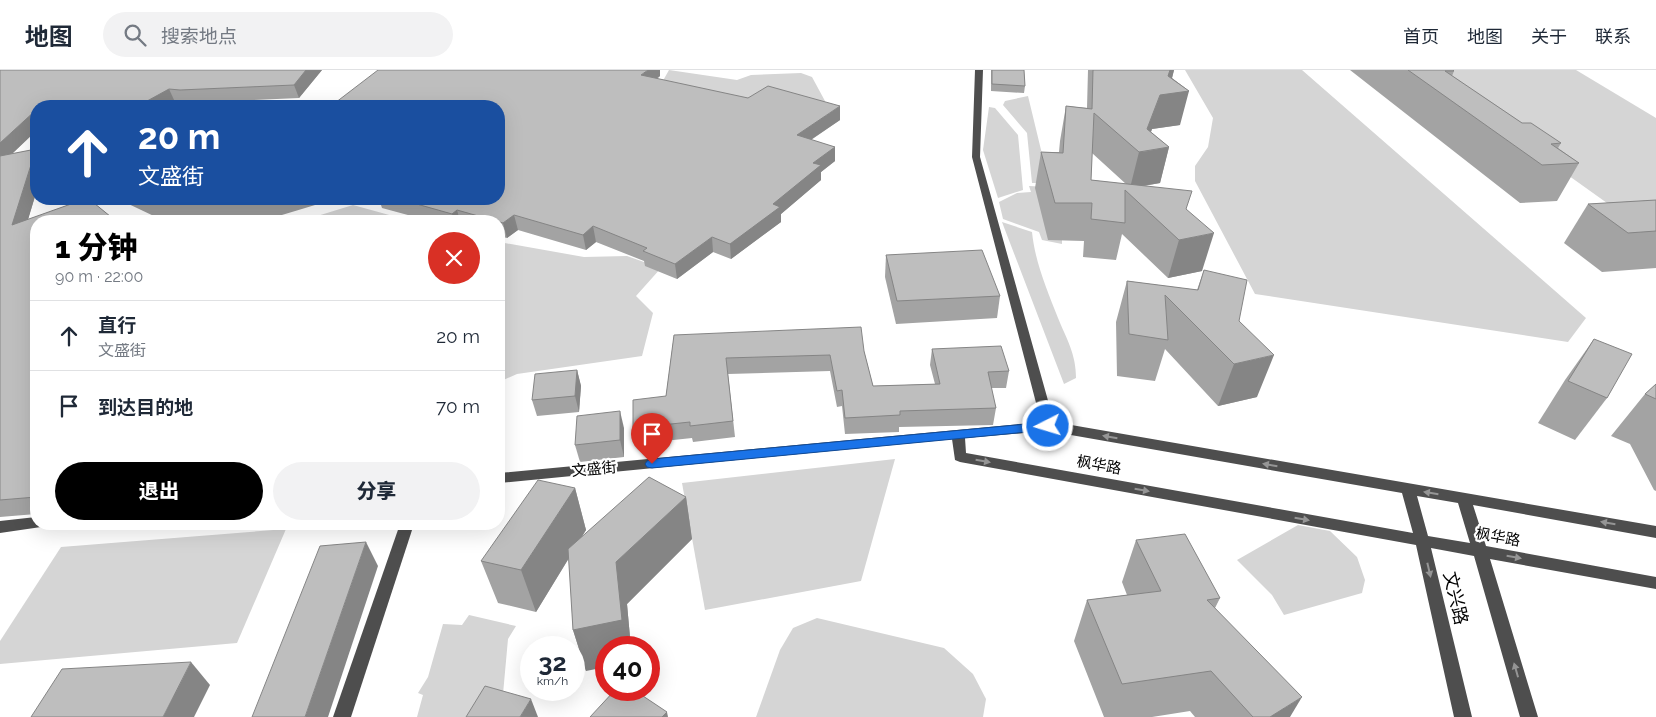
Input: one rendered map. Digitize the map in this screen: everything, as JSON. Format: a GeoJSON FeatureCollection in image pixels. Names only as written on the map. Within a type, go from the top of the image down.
{"type":"FeatureCollection","features":[{"type":"Feature","properties":{"kind":"street"},"geometry":{"type":"LineString","coordinates":[[979,70],[976,158],[1024,327],[1048,426]]}},
{"type":"Feature","properties":{"kind":"street","name":"枫华路"},"geometry":{"type":"LineString","coordinates":[[1656,532],[1048,426],[958,434],[960,457],[1656,582]]}},
{"type":"Feature","properties":{"kind":"street","name":"文盛街"},"geometry":{"type":"LineString","coordinates":[[505,477],[958,434]]}},
{"type":"Feature","properties":{"kind":"street","name":"文兴路"},"geometry":{"type":"LineString","coordinates":[[1408,489],[1422,540],[1462,717]]}},
{"type":"Feature","properties":{"kind":"street"},"geometry":{"type":"LineString","coordinates":[[1464,498],[1529,717]]}},
{"type":"Feature","properties":{"kind":"street"},"geometry":{"type":"LineString","coordinates":[[0,526],[30,524]]}},
{"type":"Feature","properties":{"kind":"street"},"geometry":{"type":"LineString","coordinates":[[342,717],[404,530]]}},
{"type":"Feature","properties":{"kind":"shaded area"},"geometry":{"type":"Polygon","coordinates":[[[669,70],[737,80],[751,75],[801,73],[812,77],[825,101],[794,120],[660,86],[669,70]]]}},
{"type":"Feature","properties":{"kind":"shaded area"},"geometry":{"type":"Polygon","coordinates":[[[1185,70],[1302,70],[1586,318],[1568,342],[1255,294],[1195,181],[1195,166],[1208,147],[1213,118],[1185,70]]]}},
{"type":"Feature","properties":{"kind":"shaded area"},"geometry":{"type":"Polygon","coordinates":[[[1421,70],[1576,70],[1656,118],[1656,238],[1421,70]]]}},
{"type":"Feature","properties":{"kind":"shaded area"},"geometry":{"type":"Polygon","coordinates":[[[1028,96],[1049,183],[1032,183],[1027,133],[1003,105],[1005,101],[1028,96]]]}},
{"type":"Feature","properties":{"kind":"shaded area"},"geometry":{"type":"Polygon","coordinates":[[[989,107],[995,108],[1018,135],[1023,190],[998,198],[983,150],[989,107]]]}},
{"type":"Feature","properties":{"kind":"shaded area"},"geometry":{"type":"Polygon","coordinates":[[[1029,186],[1050,187],[1062,231],[1062,244],[1042,240],[1039,232],[1003,219],[999,202],[1017,193],[1031,192],[1029,186]]]}},
{"type":"Feature","properties":{"kind":"shaded area"},"geometry":{"type":"Polygon","coordinates":[[[131,205],[315,205],[282,215],[152,215],[131,205]]]}},
{"type":"Feature","properties":{"kind":"shaded area"},"geometry":{"type":"Polygon","coordinates":[[[353,205],[389,215],[320,215],[353,205]]]}},
{"type":"Feature","properties":{"kind":"shaded area"},"geometry":{"type":"Polygon","coordinates":[[[1002,222],[1032,232],[1042,276],[1070,347],[1076,369],[1076,378],[1064,384],[1002,222]]]}},
{"type":"Feature","properties":{"kind":"shaded area"},"geometry":{"type":"Polygon","coordinates":[[[505,243],[584,257],[627,256],[661,268],[636,296],[653,313],[642,356],[517,374],[505,379],[505,243]]]}},
{"type":"Feature","properties":{"kind":"shaded area"},"geometry":{"type":"Polygon","coordinates":[[[895,459],[861,581],[705,610],[682,483],[895,459]]]}},
{"type":"Feature","properties":{"kind":"shaded area"},"geometry":{"type":"Polygon","coordinates":[[[1298,525],[1330,531],[1357,557],[1365,580],[1362,593],[1284,615],[1272,595],[1237,560],[1298,525]]]}},
{"type":"Feature","properties":{"kind":"shaded area"},"geometry":{"type":"Polygon","coordinates":[[[286,530],[237,643],[0,664],[0,641],[61,547],[286,530]]]}},
{"type":"Feature","properties":{"kind":"shaded area"},"geometry":{"type":"Polygon","coordinates":[[[469,615],[516,626],[508,639],[503,694],[491,717],[417,717],[423,695],[418,693],[428,677],[443,624],[462,625],[469,615]]]}},
{"type":"Feature","properties":{"kind":"shaded area"},"geometry":{"type":"Polygon","coordinates":[[[817,618],[944,648],[973,674],[986,699],[983,717],[756,717],[780,650],[793,628],[817,618]]]}},
{"type":"Feature","properties":{"kind":"building"},"geometry":{"type":"Polygon","coordinates":[[[0,70],[306,70],[294,85],[169,89],[149,100],[30,100],[30,116],[0,143],[0,70]]]}},
{"type":"Feature","properties":{"kind":"building"},"geometry":{"type":"Polygon","coordinates":[[[378,70],[648,70],[641,75],[748,98],[768,86],[840,106],[797,135],[835,147],[813,163],[821,165],[773,204],[780,207],[730,244],[712,237],[675,264],[643,251],[647,248],[593,226],[583,235],[514,215],[505,222],[505,215],[475,215],[457,210],[452,214],[420,205],[505,205],[505,100],[339,100],[378,70]]]}},
{"type":"Feature","properties":{"kind":"building"},"geometry":{"type":"Polygon","coordinates":[[[992,70],[1024,70],[1025,86],[992,84],[992,70]]]}},
{"type":"Feature","properties":{"kind":"building"},"geometry":{"type":"Polygon","coordinates":[[[1093,70],[1170,70],[1168,76],[1189,91],[1160,95],[1147,129],[1169,147],[1139,152],[1094,113],[1091,180],[1192,191],[1186,209],[1214,233],[1179,240],[1125,190],[1125,223],[1091,219],[1092,203],[1055,203],[1041,152],[1063,153],[1066,106],[1092,109],[1093,70]]]}},
{"type":"Feature","properties":{"kind":"building"},"geometry":{"type":"Polygon","coordinates":[[[1408,70],[1453,70],[1445,71],[1522,123],[1531,123],[1561,143],[1551,144],[1579,163],[1542,165],[1408,70]]]}},
{"type":"Feature","properties":{"kind":"building"},"geometry":{"type":"Polygon","coordinates":[[[30,150],[30,168],[12,225],[30,219],[30,498],[0,500],[0,156],[30,150]]]}},
{"type":"Feature","properties":{"kind":"building"},"geometry":{"type":"Polygon","coordinates":[[[1656,200],[1656,231],[1628,233],[1588,204],[1656,200]]]}},
{"type":"Feature","properties":{"kind":"building"},"geometry":{"type":"Polygon","coordinates":[[[68,205],[96,205],[109,215],[40,215],[68,205]]]}},
{"type":"Feature","properties":{"kind":"building"},"geometry":{"type":"Polygon","coordinates":[[[982,250],[1000,296],[897,301],[886,255],[982,250]]]}},
{"type":"Feature","properties":{"kind":"building"},"geometry":{"type":"Polygon","coordinates":[[[1204,270],[1247,280],[1239,321],[1274,355],[1234,364],[1165,295],[1168,340],[1129,334],[1127,281],[1198,290],[1204,270]]]}},
{"type":"Feature","properties":{"kind":"building"},"geometry":{"type":"Polygon","coordinates":[[[861,327],[864,351],[873,386],[940,384],[932,349],[1001,346],[1009,371],[988,372],[996,408],[900,411],[900,415],[845,418],[842,390],[837,391],[830,355],[726,358],[733,421],[690,426],[690,422],[633,428],[633,400],[666,396],[674,335],[861,327]]]}},
{"type":"Feature","properties":{"kind":"building"},"geometry":{"type":"Polygon","coordinates":[[[1594,339],[1632,354],[1607,398],[1568,381],[1594,339]]]}},
{"type":"Feature","properties":{"kind":"building"},"geometry":{"type":"Polygon","coordinates":[[[577,370],[575,396],[532,400],[535,374],[577,370]]]}},
{"type":"Feature","properties":{"kind":"building"},"geometry":{"type":"Polygon","coordinates":[[[1656,384],[1656,399],[1645,394],[1656,384]]]}},
{"type":"Feature","properties":{"kind":"building"},"geometry":{"type":"Polygon","coordinates":[[[620,411],[620,440],[575,445],[577,416],[620,411]]]}},
{"type":"Feature","properties":{"kind":"building"},"geometry":{"type":"Polygon","coordinates":[[[649,477],[686,497],[616,562],[622,620],[573,630],[568,549],[649,477]]]}},
{"type":"Feature","properties":{"kind":"building"},"geometry":{"type":"Polygon","coordinates":[[[538,480],[575,488],[521,570],[481,561],[503,530],[505,530],[505,527],[538,480]]]}},
{"type":"Feature","properties":{"kind":"building"},"geometry":{"type":"Polygon","coordinates":[[[1185,534],[1220,598],[1207,600],[1302,697],[1270,717],[1253,717],[1211,671],[1122,684],[1087,600],[1161,591],[1136,540],[1185,534]]]}},
{"type":"Feature","properties":{"kind":"building"},"geometry":{"type":"Polygon","coordinates":[[[366,542],[305,717],[252,717],[320,546],[366,542]]]}},
{"type":"Feature","properties":{"kind":"building"},"geometry":{"type":"Polygon","coordinates":[[[191,662],[163,717],[31,717],[62,669],[191,662]]]}},
{"type":"Feature","properties":{"kind":"building"},"geometry":{"type":"Polygon","coordinates":[[[485,686],[520,696],[520,701],[530,701],[520,717],[466,717],[485,686]]]}},
{"type":"Feature","properties":{"kind":"building"},"geometry":{"type":"Polygon","coordinates":[[[605,701],[650,701],[667,712],[662,717],[590,717],[605,701]]]}},
{"type":"Feature","properties":{"kind":"route"},"geometry":{"type":"LineString","coordinates":[[652,464],[1048,426]]}}]}
